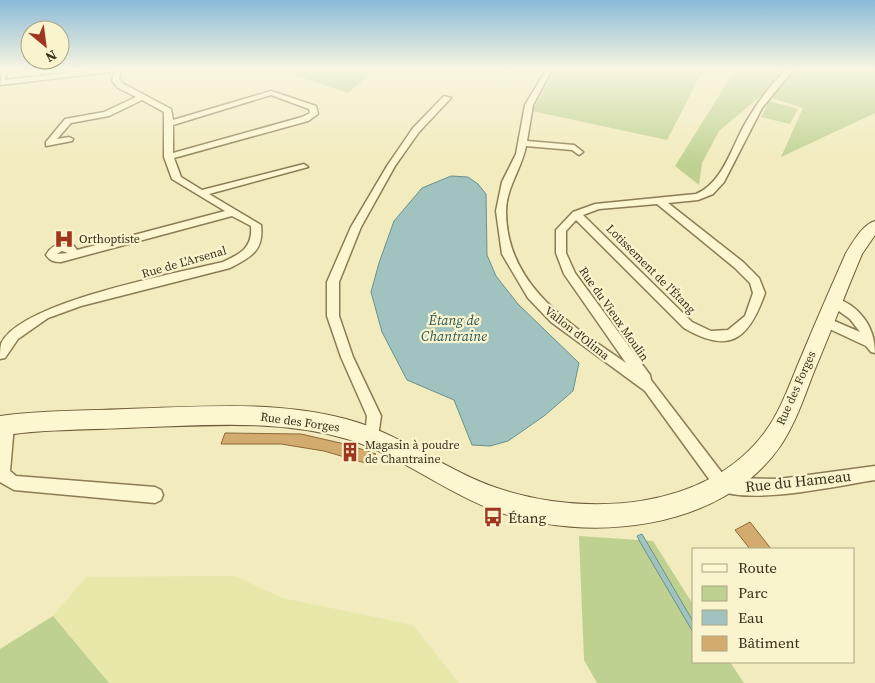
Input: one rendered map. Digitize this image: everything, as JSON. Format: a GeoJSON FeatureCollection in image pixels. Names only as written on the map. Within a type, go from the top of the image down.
{"type":"FeatureCollection","features":[{"type":"Feature","properties":{"kind":"main road","name":"Rue des Forges"},"geometry":{"type":"LineString","coordinates":[[4,426],[194,415],[254,416],[319,423],[346,429],[372,438],[475,491],[522,507],[561,515],[612,516],[656,509],[690,499],[722,485],[752,462],[772,440],[786,414],[854,253],[866,234],[875,226]]}},
{"type":"Feature","properties":{"kind":"street"},"geometry":{"type":"LineString","coordinates":[[68,139],[49,144],[68,121],[106,114],[132,102]]}},
{"type":"Feature","properties":{"kind":"street"},"geometry":{"type":"LineString","coordinates":[[150,102],[168,112],[170,123],[241,102]]}},
{"type":"Feature","properties":{"kind":"street"},"geometry":{"type":"LineString","coordinates":[[168,157],[304,119],[314,114],[313,108],[296,102]]}},
{"type":"Feature","properties":{"kind":"street"},"geometry":{"type":"LineString","coordinates":[[372,438],[374,416],[347,357],[333,316],[333,282],[356,226],[391,166],[416,130],[443,102]]}},
{"type":"Feature","properties":{"kind":"street","name":"Vallon d'Olima"},"geometry":{"type":"LineString","coordinates":[[531,102],[520,154],[507,182],[501,211],[507,254],[532,295],[554,318],[650,388],[722,485]]}},
{"type":"Feature","properties":{"kind":"street"},"geometry":{"type":"LineString","coordinates":[[576,214],[598,206],[660,202],[698,197],[710,192],[719,182],[762,102]]}},
{"type":"Feature","properties":{"kind":"street","name":"Rue de L'Arsenal"},"geometry":{"type":"LineString","coordinates":[[0,354],[14,336],[44,315],[79,302],[226,265],[247,254],[255,245],[258,235],[256,225],[177,179],[170,168],[168,157],[167,144],[170,123]]}},
{"type":"Feature","properties":{"kind":"street"},"geometry":{"type":"LineString","coordinates":[[522,143],[574,148],[579,152]]}},
{"type":"Feature","properties":{"kind":"street"},"geometry":{"type":"LineString","coordinates":[[201,193],[304,167]]}},
{"type":"Feature","properties":{"kind":"street","name":"Lotissement de l'Étang"},"geometry":{"type":"LineString","coordinates":[[576,214],[688,325],[703,334],[717,338],[732,334],[748,321],[759,292],[754,281],[739,265],[660,202]]}},
{"type":"Feature","properties":{"kind":"street"},"geometry":{"type":"LineString","coordinates":[[74,254],[234,212]]}},
{"type":"Feature","properties":{"kind":"street","name":"Rue du Vieux Moulin"},"geometry":{"type":"LineString","coordinates":[[576,214],[562,230],[561,253],[570,274],[650,388]]}},
{"type":"Feature","properties":{"kind":"street"},"geometry":{"type":"LineString","coordinates":[[833,301],[843,306],[863,325],[873,345]]}},
{"type":"Feature","properties":{"kind":"street"},"geometry":{"type":"LineString","coordinates":[[825,322],[873,345]]}},
{"type":"Feature","properties":{"kind":"street"},"geometry":{"type":"LineString","coordinates":[[4,426],[2,475],[14,484],[155,495]]}},
{"type":"Feature","properties":{"kind":"street","name":"Rue du Hameau"},"geometry":{"type":"LineString","coordinates":[[722,485],[746,489],[774,487],[875,473]]}},
{"type":"Feature","properties":{"kind":"green space"},"geometry":{"type":"Polygon","coordinates":[[[537,102],[687,102],[667,140],[532,111],[537,102]]]}},
{"type":"Feature","properties":{"kind":"green space"},"geometry":{"type":"Polygon","coordinates":[[[715,102],[754,102],[719,131],[702,163],[699,185],[675,166],[715,102]]]}},
{"type":"Feature","properties":{"kind":"green space"},"geometry":{"type":"Polygon","coordinates":[[[769,102],[798,109],[790,124],[761,117],[769,102]]]}},
{"type":"Feature","properties":{"kind":"green space"},"geometry":{"type":"Polygon","coordinates":[[[784,102],[875,102],[875,113],[781,157],[803,108],[784,102]]]}},
{"type":"Feature","properties":{"kind":"green space"},"geometry":{"type":"Polygon","coordinates":[[[579,536],[653,541],[692,603],[692,663],[731,663],[744,683],[597,683],[584,660],[579,536]]]}},
{"type":"Feature","properties":{"kind":"green space"},"geometry":{"type":"Polygon","coordinates":[[[235,576],[282,598],[413,625],[459,683],[109,683],[53,616],[86,577],[235,576]]]}},
{"type":"Feature","properties":{"kind":"green space"},"geometry":{"type":"Polygon","coordinates":[[[53,616],[109,683],[0,683],[0,649],[53,616]]]}},
{"type":"Feature","properties":{"kind":"water","name":"Étang de Chantraine"},"geometry":{"type":"Polygon","coordinates":[[[451,176],[468,177],[478,184],[486,194],[487,255],[496,276],[518,304],[579,363],[573,391],[544,416],[508,441],[490,446],[472,445],[454,400],[407,380],[382,332],[371,292],[394,221],[422,188],[451,176]]]}},
{"type":"Feature","properties":{"kind":"water"},"geometry":{"type":"Polygon","coordinates":[[[642,534],[692,620],[692,631],[640,542],[637,536],[642,534]]]}},
{"type":"Feature","properties":{"kind":"building","name":"Magasin à poudre de Chantraine"},"geometry":{"type":"Polygon","coordinates":[[[225,433],[301,434],[349,445],[376,454],[365,463],[324,451],[281,444],[221,444],[225,433]]]}},
{"type":"Feature","properties":{"kind":"building"},"geometry":{"type":"Polygon","coordinates":[[[750,522],[770,548],[749,548],[735,530],[750,522]]]}},
{"type":"Feature","properties":{"kind":"place","name":"Orthoptiste"},"geometry":{"type":"Point","coordinates":[64,239]}},
{"type":"Feature","properties":{"kind":"place","name":"Magasin à poudre de Chantraine"},"geometry":{"type":"Point","coordinates":[350,452]}},
{"type":"Feature","properties":{"kind":"place","name":"Étang"},"geometry":{"type":"Point","coordinates":[493,517]}}]}
